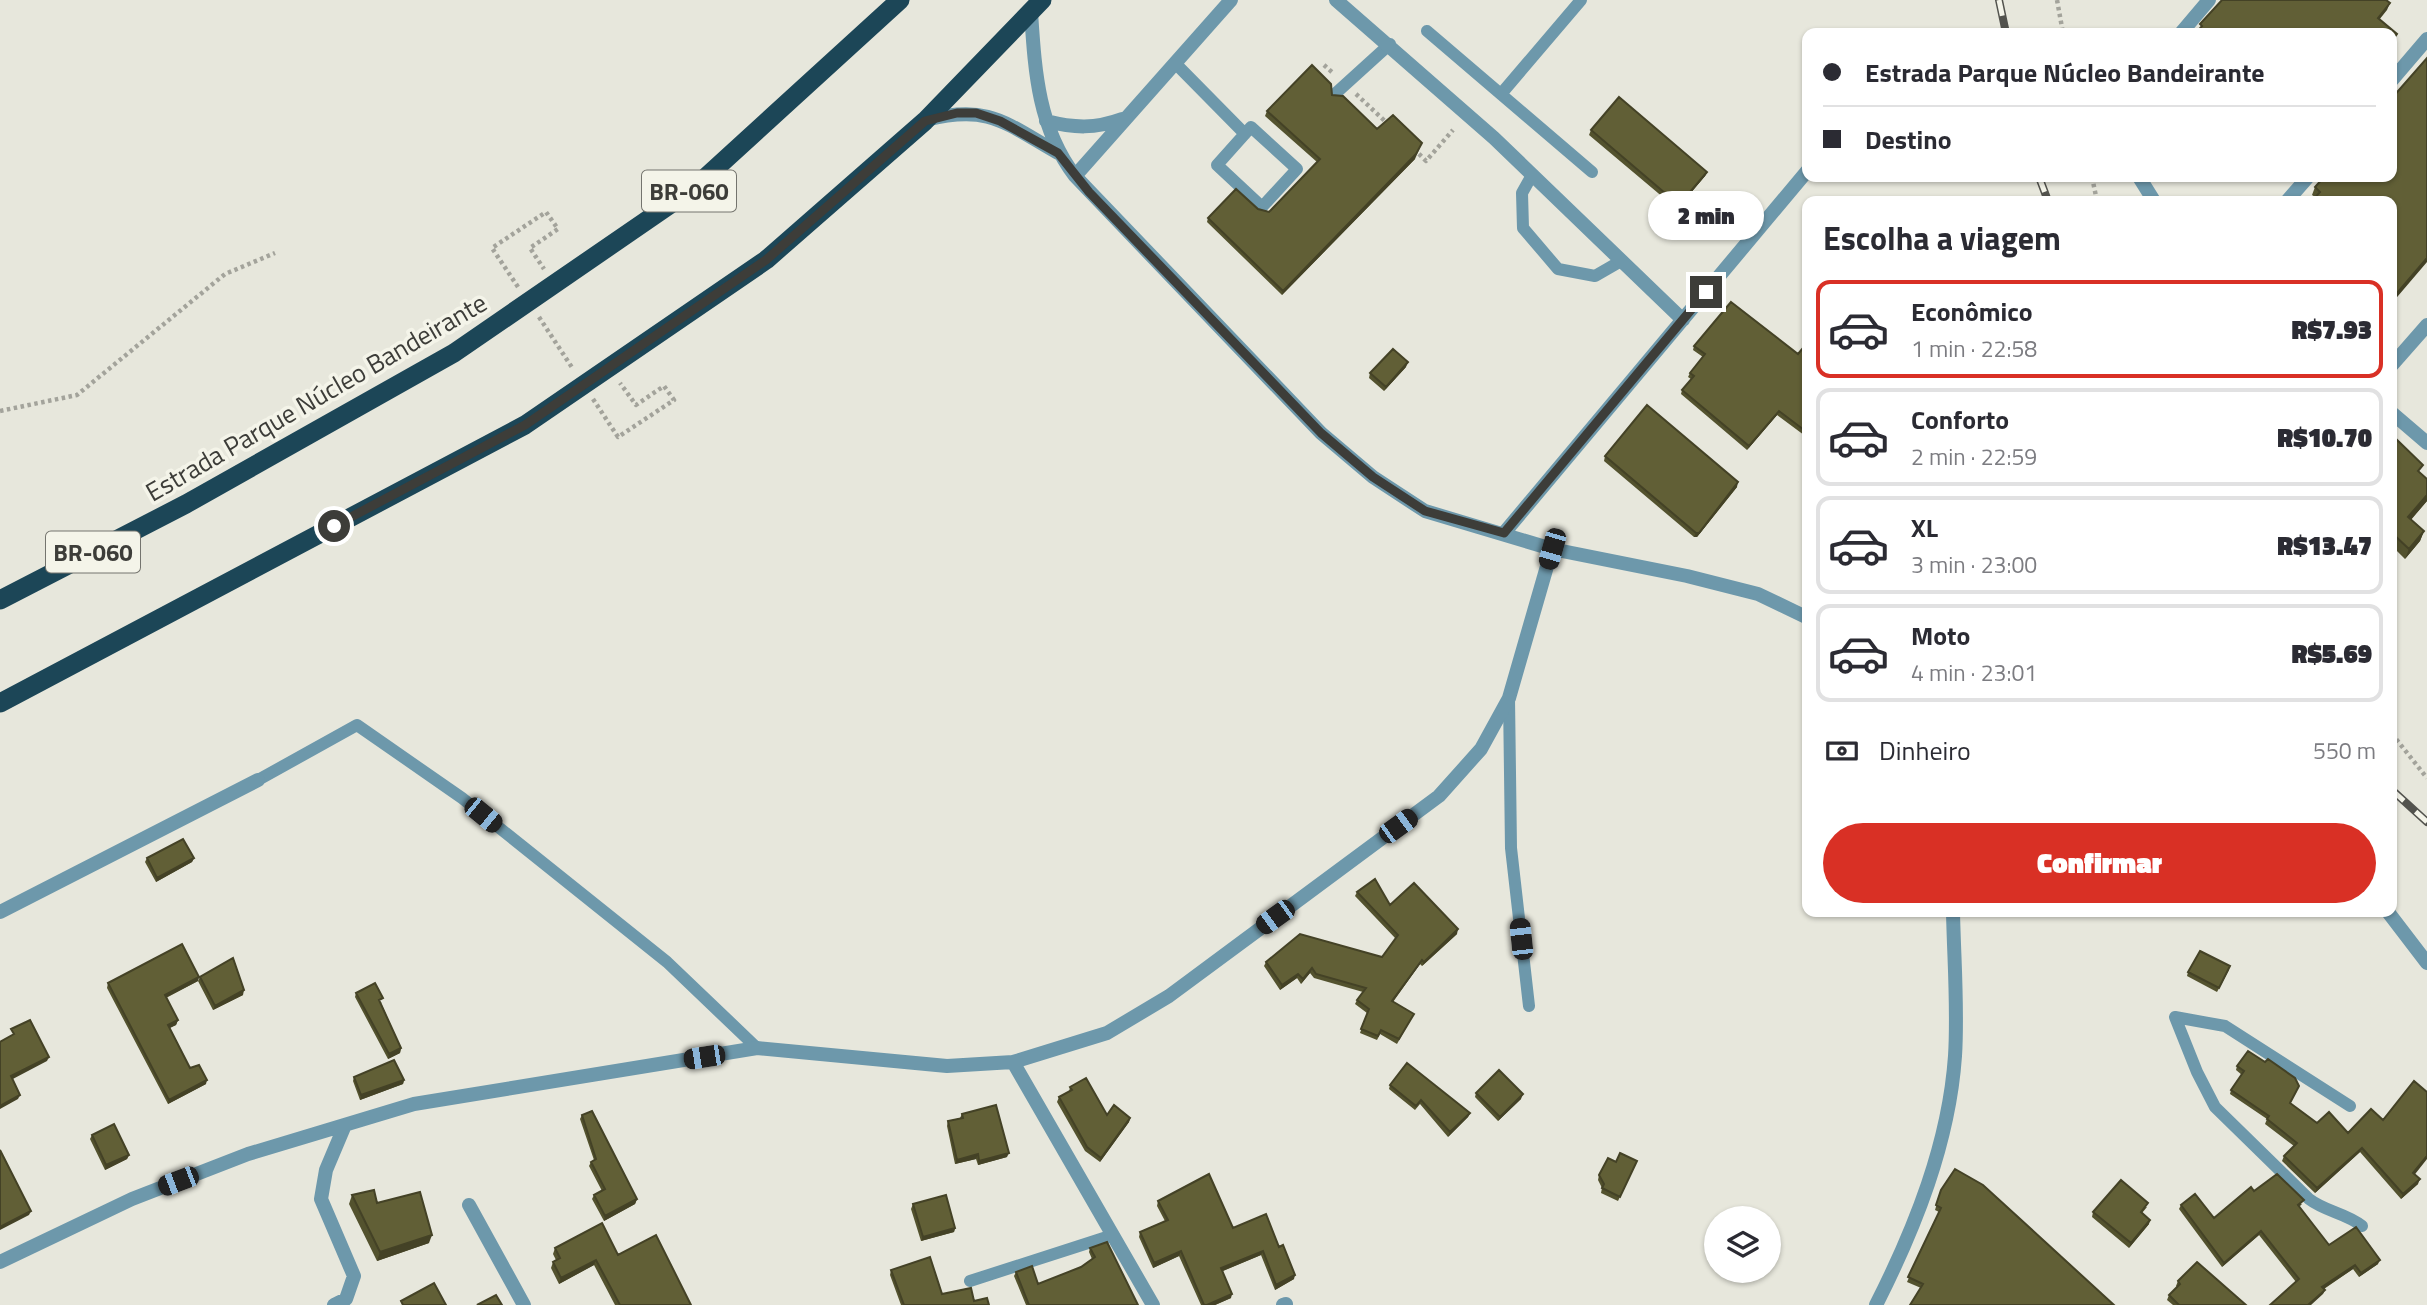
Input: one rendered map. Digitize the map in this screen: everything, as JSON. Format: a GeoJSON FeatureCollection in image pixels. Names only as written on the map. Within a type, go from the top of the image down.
{"type":"FeatureCollection","features":[{"type":"Feature","properties":{"kind":"highway","name":"Estrada Parque Núcleo Bandeirante"},"geometry":{"type":"LineString","coordinates":[[0,600],[186,504],[454,353],[694,188],[900,0]]}},
{"type":"Feature","properties":{"kind":"highway"},"geometry":{"type":"LineString","coordinates":[[0,703],[525,425],[766,260],[925,121],[1037,6]]}},
{"type":"Feature","properties":{"kind":"street"},"geometry":{"type":"LineString","coordinates":[[1074,176],[1231,0]]}},
{"type":"Feature","properties":{"kind":"street"},"geometry":{"type":"LineString","coordinates":[[1336,0],[1390,44],[1683,320]]}},
{"type":"Feature","properties":{"kind":"street"},"geometry":{"type":"LineString","coordinates":[[2184,28],[2209,0]]}},
{"type":"Feature","properties":{"kind":"street"},"geometry":{"type":"LineString","coordinates":[[1037,6],[1035,82],[1058,153],[1074,176],[1321,433],[1373,477],[1425,511],[1552,549],[1687,576],[1758,594],[1802,615]]}},
{"type":"Feature","properties":{"kind":"street"},"geometry":{"type":"LineString","coordinates":[[2397,74],[2427,39]]}},
{"type":"Feature","properties":{"kind":"street"},"geometry":{"type":"LineString","coordinates":[[925,121],[957,113],[976,113],[1000,121],[1058,153]]}},
{"type":"Feature","properties":{"kind":"street"},"geometry":{"type":"LineString","coordinates":[[1046,121],[1070,127],[1099,127],[1123,119]]}},
{"type":"Feature","properties":{"kind":"street"},"geometry":{"type":"LineString","coordinates":[[1504,533],[1802,177]]}},
{"type":"Feature","properties":{"kind":"street"},"geometry":{"type":"LineString","coordinates":[[2291,196],[2304,182]]}},
{"type":"Feature","properties":{"kind":"street"},"geometry":{"type":"LineString","coordinates":[[2397,359],[2427,325]]}},
{"type":"Feature","properties":{"kind":"street"},"geometry":{"type":"LineString","coordinates":[[2397,417],[2427,443]]}},
{"type":"Feature","properties":{"kind":"street"},"geometry":{"type":"LineString","coordinates":[[0,1262],[132,1199],[248,1154],[414,1104],[757,1048],[908,1064],[1013,1062],[1107,1034],[1169,996],[1439,796],[1481,749],[1510,698],[1552,549]]}},
{"type":"Feature","properties":{"kind":"street"},"geometry":{"type":"LineString","coordinates":[[0,912],[258,780]]}},
{"type":"Feature","properties":{"kind":"street"},"geometry":{"type":"LineString","coordinates":[[1876,1305],[1922,1205],[1941,1135],[1955,1057],[1953,917]]}},
{"type":"Feature","properties":{"kind":"street"},"geometry":{"type":"LineString","coordinates":[[2392,917],[2427,963]]}},
{"type":"Feature","properties":{"kind":"street"},"geometry":{"type":"LineString","coordinates":[[1013,1062],[1153,1305]]}},
{"type":"Feature","properties":{"kind":"street"},"geometry":{"type":"LineString","coordinates":[[334,1305],[346,1299],[354,1276],[321,1199],[326,1170],[345,1125]]}},
{"type":"Feature","properties":{"kind":"street"},"geometry":{"type":"LineString","coordinates":[[469,1205],[524,1305]]}},
{"type":"Feature","properties":{"kind":"lane"},"geometry":{"type":"LineString","coordinates":[[1501,94],[1580,0]]}},
{"type":"Feature","properties":{"kind":"lane"},"geometry":{"type":"LineString","coordinates":[[1427,31],[1592,172]]}},
{"type":"Feature","properties":{"kind":"lane"},"geometry":{"type":"LineString","coordinates":[[1336,93],[1390,44]]}},
{"type":"Feature","properties":{"kind":"lane"},"geometry":{"type":"LineString","coordinates":[[1175,63],[1245,134]]}},
{"type":"Feature","properties":{"kind":"lane"},"geometry":{"type":"LineString","coordinates":[[1251,127],[1297,169],[1262,207],[1217,165],[1245,134],[1251,127]]}},
{"type":"Feature","properties":{"kind":"lane"},"geometry":{"type":"LineString","coordinates":[[1532,175],[1522,193],[1523,228],[1558,269],[1595,276],[1621,261]]}},
{"type":"Feature","properties":{"kind":"lane"},"geometry":{"type":"LineString","coordinates":[[1510,698],[1511,848],[1529,1006]]}},
{"type":"Feature","properties":{"kind":"lane"},"geometry":{"type":"LineString","coordinates":[[258,780],[357,725],[462,798],[667,962],[757,1048]]}},
{"type":"Feature","properties":{"kind":"lane"},"geometry":{"type":"LineString","coordinates":[[2350,1106],[2225,1026],[2175,1017],[2197,1072],[2215,1107],[2309,1199],[2325,1211],[2352,1218],[2362,1226]]}},
{"type":"Feature","properties":{"kind":"lane"},"geometry":{"type":"LineString","coordinates":[[970,1281],[1113,1235]]}},
{"type":"Feature","properties":{"kind":"path"},"geometry":{"type":"LineString","coordinates":[[2057,0],[2062,28]]}},
{"type":"Feature","properties":{"kind":"path"},"geometry":{"type":"LineString","coordinates":[[1324,65],[1393,128]]}},
{"type":"Feature","properties":{"kind":"path"},"geometry":{"type":"LineString","coordinates":[[1409,145],[1426,161],[1453,130]]}},
{"type":"Feature","properties":{"kind":"path"},"geometry":{"type":"LineString","coordinates":[[522,292],[492,247],[546,212],[558,229],[530,248]]}},
{"type":"Feature","properties":{"kind":"path"},"geometry":{"type":"LineString","coordinates":[[0,411],[77,394],[225,274],[275,253]]}},
{"type":"Feature","properties":{"kind":"path"},"geometry":{"type":"LineString","coordinates":[[537,314],[574,370]]}},
{"type":"Feature","properties":{"kind":"path"},"geometry":{"type":"LineString","coordinates":[[588,392],[618,437],[674,400],[664,386],[636,405],[610,367]]}},
{"type":"Feature","properties":{"kind":"path"},"geometry":{"type":"LineString","coordinates":[[2397,740],[2427,778]]}},
{"type":"Feature","properties":{"kind":"building"},"geometry":{"type":"Polygon","coordinates":[[[2222,0],[2386,0],[2390,3],[2378,18],[2390,28],[2200,28],[2200,24],[2222,0]]]}},
{"type":"Feature","properties":{"kind":"building"},"geometry":{"type":"Polygon","coordinates":[[[2427,58],[2427,258],[2397,293],[2397,196],[2316,196],[2320,192],[2315,187],[2320,182],[2397,182],[2397,92],[2427,58]]]}},
{"type":"Feature","properties":{"kind":"building"},"geometry":{"type":"Polygon","coordinates":[[[1312,65],[1331,84],[1332,95],[1343,96],[1377,129],[1393,115],[1422,143],[1416,154],[1283,291],[1208,218],[1236,189],[1258,209],[1269,212],[1320,159],[1267,111],[1312,65]]]}},
{"type":"Feature","properties":{"kind":"building"},"geometry":{"type":"Polygon","coordinates":[[[1619,97],[1707,172],[1679,205],[1591,130],[1619,97]]]}},
{"type":"Feature","properties":{"kind":"building"},"geometry":{"type":"Polygon","coordinates":[[[1731,302],[1798,354],[1802,349],[1802,428],[1779,411],[1749,446],[1682,390],[1694,376],[1690,373],[1705,354],[1694,346],[1731,302]]]}},
{"type":"Feature","properties":{"kind":"building"},"geometry":{"type":"Polygon","coordinates":[[[1393,349],[1408,362],[1386,387],[1370,373],[1393,349]]]}},
{"type":"Feature","properties":{"kind":"building"},"geometry":{"type":"Polygon","coordinates":[[[1647,405],[1738,482],[1699,533],[1605,456],[1647,405]]]}},
{"type":"Feature","properties":{"kind":"building"},"geometry":{"type":"Polygon","coordinates":[[[2397,440],[2423,465],[2418,471],[2427,479],[2427,495],[2408,517],[2424,531],[2409,549],[2397,538],[2397,440]]]}},
{"type":"Feature","properties":{"kind":"building"},"geometry":{"type":"Polygon","coordinates":[[[183,839],[194,858],[157,878],[147,858],[183,839]]]}},
{"type":"Feature","properties":{"kind":"building"},"geometry":{"type":"Polygon","coordinates":[[[1375,879],[1390,905],[1414,883],[1458,929],[1424,962],[1422,960],[1392,1001],[1414,1014],[1399,1039],[1381,1030],[1378,1036],[1361,1029],[1369,1009],[1357,1000],[1366,988],[1316,974],[1312,968],[1303,979],[1298,974],[1282,985],[1266,962],[1300,934],[1382,957],[1398,935],[1357,892],[1375,879]]]}},
{"type":"Feature","properties":{"kind":"building"},"geometry":{"type":"Polygon","coordinates":[[[182,944],[199,977],[165,995],[178,1020],[168,1025],[190,1068],[199,1065],[207,1080],[169,1100],[108,983],[182,944]]]}},
{"type":"Feature","properties":{"kind":"building"},"geometry":{"type":"Polygon","coordinates":[[[2200,951],[2230,966],[2219,988],[2188,972],[2200,951]]]}},
{"type":"Feature","properties":{"kind":"building"},"geometry":{"type":"Polygon","coordinates":[[[233,958],[244,990],[215,1006],[200,977],[233,958]]]}},
{"type":"Feature","properties":{"kind":"building"},"geometry":{"type":"Polygon","coordinates":[[[375,983],[383,998],[379,1000],[401,1048],[389,1054],[356,993],[375,983]]]}},
{"type":"Feature","properties":{"kind":"building"},"geometry":{"type":"Polygon","coordinates":[[[30,1020],[49,1057],[11,1076],[20,1095],[0,1106],[0,1042],[14,1034],[11,1029],[30,1020]]]}},
{"type":"Feature","properties":{"kind":"building"},"geometry":{"type":"Polygon","coordinates":[[[2248,1051],[2265,1062],[2268,1059],[2295,1078],[2299,1086],[2290,1103],[2317,1123],[2329,1112],[2348,1133],[2371,1109],[2383,1120],[2414,1081],[2427,1092],[2427,1156],[2413,1173],[2420,1179],[2403,1194],[2362,1148],[2317,1188],[2284,1156],[2297,1143],[2267,1119],[2269,1116],[2231,1090],[2244,1071],[2237,1066],[2248,1051]]]}},
{"type":"Feature","properties":{"kind":"building"},"geometry":{"type":"Polygon","coordinates":[[[394,1060],[404,1080],[361,1095],[354,1077],[394,1060]]]}},
{"type":"Feature","properties":{"kind":"building"},"geometry":{"type":"Polygon","coordinates":[[[1407,1063],[1470,1113],[1450,1132],[1421,1100],[1416,1106],[1390,1085],[1407,1063]]]}},
{"type":"Feature","properties":{"kind":"building"},"geometry":{"type":"Polygon","coordinates":[[[1499,1070],[1523,1094],[1500,1117],[1476,1093],[1499,1070]]]}},
{"type":"Feature","properties":{"kind":"building"},"geometry":{"type":"Polygon","coordinates":[[[1086,1078],[1107,1115],[1114,1105],[1130,1118],[1101,1158],[1087,1147],[1059,1097],[1086,1078]]]}},
{"type":"Feature","properties":{"kind":"building"},"geometry":{"type":"Polygon","coordinates":[[[996,1105],[1009,1153],[979,1161],[978,1154],[957,1160],[948,1121],[963,1118],[962,1114],[996,1105]]]}},
{"type":"Feature","properties":{"kind":"building"},"geometry":{"type":"Polygon","coordinates":[[[592,1111],[637,1199],[605,1216],[594,1195],[605,1189],[591,1162],[596,1159],[582,1115],[592,1111]]]}},
{"type":"Feature","properties":{"kind":"building"},"geometry":{"type":"Polygon","coordinates":[[[114,1124],[129,1155],[106,1165],[92,1135],[114,1124]]]}},
{"type":"Feature","properties":{"kind":"building"},"geometry":{"type":"Polygon","coordinates":[[[0,1150],[31,1211],[0,1227],[0,1150]]]}},
{"type":"Feature","properties":{"kind":"building"},"geometry":{"type":"Polygon","coordinates":[[[1620,1153],[1637,1161],[1620,1197],[1602,1188],[1604,1184],[1599,1175],[1608,1158],[1616,1162],[1620,1153]]]}},
{"type":"Feature","properties":{"kind":"building"},"geometry":{"type":"Polygon","coordinates":[[[1955,1169],[1983,1185],[2114,1305],[1910,1305],[1923,1284],[1908,1277],[1941,1208],[1936,1205],[1941,1190],[1955,1169]]]}},
{"type":"Feature","properties":{"kind":"building"},"geometry":{"type":"Polygon","coordinates":[[[1209,1174],[1233,1228],[1266,1214],[1279,1247],[1283,1245],[1295,1275],[1276,1285],[1263,1251],[1221,1268],[1232,1294],[1204,1305],[1181,1251],[1154,1263],[1140,1232],[1168,1220],[1158,1201],[1209,1174]]]}},
{"type":"Feature","properties":{"kind":"building"},"geometry":{"type":"Polygon","coordinates":[[[2277,1174],[2304,1200],[2298,1205],[2329,1245],[2356,1227],[2380,1260],[2361,1273],[2355,1265],[2322,1287],[2325,1290],[2308,1305],[2270,1305],[2299,1279],[2261,1231],[2224,1263],[2181,1205],[2195,1194],[2214,1218],[2251,1187],[2254,1191],[2277,1174]]]}},
{"type":"Feature","properties":{"kind":"building"},"geometry":{"type":"Polygon","coordinates":[[[2121,1180],[2148,1203],[2141,1212],[2150,1220],[2131,1243],[2093,1212],[2121,1180]]]}},
{"type":"Feature","properties":{"kind":"building"},"geometry":{"type":"Polygon","coordinates":[[[374,1190],[377,1203],[420,1192],[432,1235],[380,1252],[352,1195],[374,1190]]]}},
{"type":"Feature","properties":{"kind":"building"},"geometry":{"type":"Polygon","coordinates":[[[946,1195],[955,1228],[923,1237],[913,1204],[946,1195]]]}},
{"type":"Feature","properties":{"kind":"building"},"geometry":{"type":"Polygon","coordinates":[[[602,1223],[618,1255],[656,1235],[691,1305],[620,1305],[596,1260],[561,1278],[553,1262],[560,1258],[555,1248],[602,1223]]]}},
{"type":"Feature","properties":{"kind":"building"},"geometry":{"type":"Polygon","coordinates":[[[1107,1242],[1138,1305],[1029,1305],[1016,1272],[1032,1266],[1038,1284],[1081,1267],[1095,1257],[1090,1248],[1107,1242]]]}},
{"type":"Feature","properties":{"kind":"building"},"geometry":{"type":"Polygon","coordinates":[[[930,1257],[942,1294],[971,1288],[974,1301],[987,1298],[989,1305],[904,1305],[891,1270],[930,1257]]]}},
{"type":"Feature","properties":{"kind":"building"},"geometry":{"type":"Polygon","coordinates":[[[2197,1262],[2246,1305],[2179,1305],[2169,1295],[2180,1284],[2178,1281],[2197,1262]]]}},
{"type":"Feature","properties":{"kind":"building"},"geometry":{"type":"Polygon","coordinates":[[[434,1283],[446,1305],[403,1305],[401,1301],[434,1283]]]}},
{"type":"Feature","properties":{"kind":"building"},"geometry":{"type":"Polygon","coordinates":[[[496,1295],[502,1305],[477,1305],[496,1295]]]}},
{"type":"Feature","properties":{"kind":"railway"},"geometry":{"type":"LineString","coordinates":[[1999,0],[2005,28]]}},
{"type":"Feature","properties":{"kind":"railway"},"geometry":{"type":"LineString","coordinates":[[2041,182],[2046,196]]}},
{"type":"Feature","properties":{"kind":"railway"},"geometry":{"type":"LineString","coordinates":[[2397,795],[2427,822]]}},
{"type":"Feature","properties":{"kind":"route"},"geometry":{"type":"LineString","coordinates":[[334,526],[525,425],[766,260],[925,121],[957,113],[976,113],[1000,121],[1058,153],[1089,192],[1321,433],[1373,477],[1425,511],[1504,533],[1706,292]]}}]}
